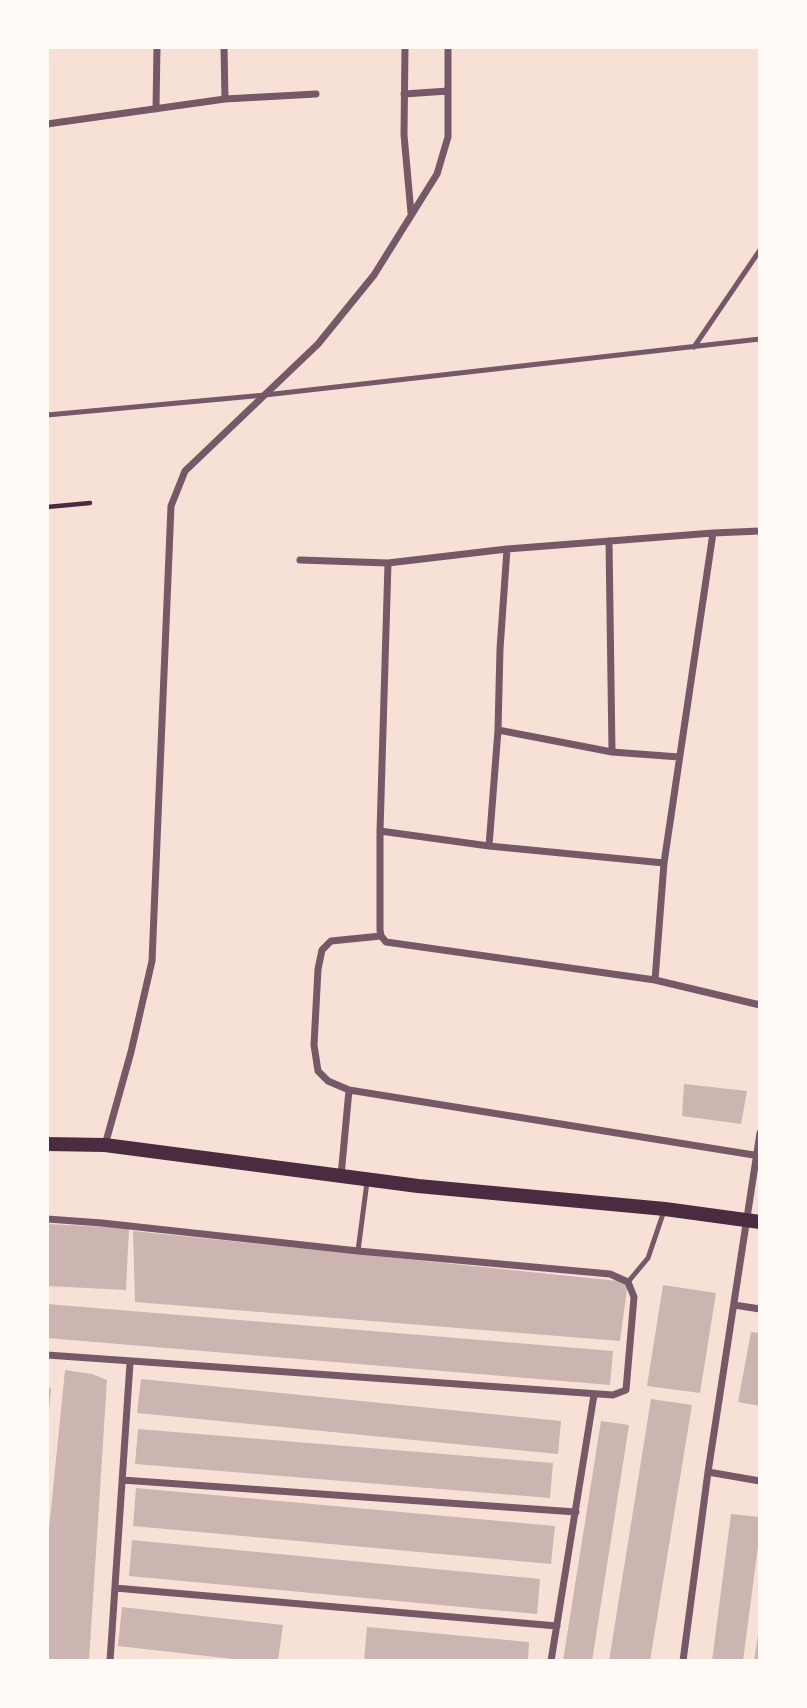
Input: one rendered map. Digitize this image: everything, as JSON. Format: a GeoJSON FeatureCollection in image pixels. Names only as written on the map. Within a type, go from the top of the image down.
{"type":"FeatureCollection","features":[{"type":"Feature","properties":{"kind":"main road"},"geometry":{"type":"LineString","coordinates":[[47,1144],[105,1145],[341,1176],[665,1209],[753,1221]]}},
{"type":"Feature","properties":{"kind":"street"},"geometry":{"type":"LineString","coordinates":[[156,109],[157,47]]}},
{"type":"Feature","properties":{"kind":"street"},"geometry":{"type":"LineString","coordinates":[[224,47],[225,99]]}},
{"type":"Feature","properties":{"kind":"street"},"geometry":{"type":"LineString","coordinates":[[405,47],[404,135],[411,213]]}},
{"type":"Feature","properties":{"kind":"street"},"geometry":{"type":"LineString","coordinates":[[105,1145],[131,1052],[152,961],[171,506],[185,471],[318,344],[374,275],[437,174],[448,137],[448,47]]}},
{"type":"Feature","properties":{"kind":"street"},"geometry":{"type":"LineString","coordinates":[[404,94],[448,91]]}},
{"type":"Feature","properties":{"kind":"street"},"geometry":{"type":"LineString","coordinates":[[47,124],[225,99],[316,94]]}},
{"type":"Feature","properties":{"kind":"street"},"geometry":{"type":"LineString","coordinates":[[300,560],[388,563],[507,549],[760,531]]}},
{"type":"Feature","properties":{"kind":"street"},"geometry":{"type":"LineString","coordinates":[[655,980],[664,863],[713,533]]}},
{"type":"Feature","properties":{"kind":"street"},"geometry":{"type":"LineString","coordinates":[[609,541],[612,752]]}},
{"type":"Feature","properties":{"kind":"street"},"geometry":{"type":"LineString","coordinates":[[489,846],[507,549]]}},
{"type":"Feature","properties":{"kind":"street"},"geometry":{"type":"LineString","coordinates":[[388,563],[380,831],[381,936],[386,943],[655,980],[760,1005]]}},
{"type":"Feature","properties":{"kind":"street"},"geometry":{"type":"LineString","coordinates":[[498,730],[612,752],[679,757]]}},
{"type":"Feature","properties":{"kind":"street"},"geometry":{"type":"LineString","coordinates":[[380,831],[489,846],[664,863]]}},
{"type":"Feature","properties":{"kind":"street"},"geometry":{"type":"LineString","coordinates":[[381,936],[331,941],[322,950],[318,970],[314,1045],[318,1071],[328,1082],[349,1090],[757,1156]]}},
{"type":"Feature","properties":{"kind":"street"},"geometry":{"type":"LineString","coordinates":[[341,1176],[349,1090]]}},
{"type":"Feature","properties":{"kind":"street"},"geometry":{"type":"LineString","coordinates":[[683,1661],[734,1305],[753,1221],[760,1133]]}},
{"type":"Feature","properties":{"kind":"street"},"geometry":{"type":"LineString","coordinates":[[47,1219],[610,1274],[628,1282],[634,1297],[626,1390],[613,1395],[130,1363],[47,1355]]}},
{"type":"Feature","properties":{"kind":"street"},"geometry":{"type":"LineString","coordinates":[[734,1305],[760,1309]]}},
{"type":"Feature","properties":{"kind":"street"},"geometry":{"type":"LineString","coordinates":[[110,1661],[130,1363]]}},
{"type":"Feature","properties":{"kind":"street"},"geometry":{"type":"LineString","coordinates":[[551,1661],[594,1395]]}},
{"type":"Feature","properties":{"kind":"street"},"geometry":{"type":"LineString","coordinates":[[708,1472],[760,1481]]}},
{"type":"Feature","properties":{"kind":"street"},"geometry":{"type":"LineString","coordinates":[[122,1480],[576,1512]]}},
{"type":"Feature","properties":{"kind":"street"},"geometry":{"type":"LineString","coordinates":[[115,1588],[557,1626]]}},
{"type":"Feature","properties":{"kind":"lane"},"geometry":{"type":"LineString","coordinates":[[694,347],[760,250]]}},
{"type":"Feature","properties":{"kind":"lane"},"geometry":{"type":"LineString","coordinates":[[47,415],[265,395],[760,339]]}},
{"type":"Feature","properties":{"kind":"lane"},"geometry":{"type":"LineString","coordinates":[[358,1251],[368,1179]]}},
{"type":"Feature","properties":{"kind":"lane"},"geometry":{"type":"LineString","coordinates":[[628,1282],[648,1258],[665,1209]]}},
{"type":"Feature","properties":{"kind":"path"},"geometry":{"type":"LineString","coordinates":[[47,508],[90,503]]}},
{"type":"Feature","properties":{"kind":"building"},"geometry":{"type":"Polygon","coordinates":[[[684,1084],[747,1091],[741,1124],[682,1116],[684,1084]]]}},
{"type":"Feature","properties":{"kind":"building"},"geometry":{"type":"Polygon","coordinates":[[[47,1224],[129,1228],[126,1290],[47,1286],[47,1224]]]}},
{"type":"Feature","properties":{"kind":"building"},"geometry":{"type":"Polygon","coordinates":[[[133,1231],[628,1282],[620,1341],[135,1302],[133,1231]]]}},
{"type":"Feature","properties":{"kind":"building"},"geometry":{"type":"Polygon","coordinates":[[[663,1285],[716,1293],[700,1393],[647,1386],[663,1285]]]}},
{"type":"Feature","properties":{"kind":"building"},"geometry":{"type":"Polygon","coordinates":[[[47,1304],[613,1351],[610,1385],[47,1338],[47,1304]]]}},
{"type":"Feature","properties":{"kind":"building"},"geometry":{"type":"Polygon","coordinates":[[[751,1332],[760,1333],[760,1406],[738,1402],[751,1332]]]}},
{"type":"Feature","properties":{"kind":"building"},"geometry":{"type":"Polygon","coordinates":[[[65,1370],[92,1374],[107,1380],[89,1661],[47,1661],[47,1548],[65,1370]]]}},
{"type":"Feature","properties":{"kind":"building"},"geometry":{"type":"Polygon","coordinates":[[[141,1379],[561,1421],[558,1454],[137,1413],[141,1379]]]}},
{"type":"Feature","properties":{"kind":"building"},"geometry":{"type":"Polygon","coordinates":[[[47,1385],[51,1389],[49,1411],[47,1411],[47,1385]]]}},
{"type":"Feature","properties":{"kind":"building"},"geometry":{"type":"Polygon","coordinates":[[[651,1399],[692,1405],[650,1661],[609,1661],[651,1399]]]}},
{"type":"Feature","properties":{"kind":"building"},"geometry":{"type":"Polygon","coordinates":[[[601,1421],[629,1425],[592,1661],[563,1661],[601,1421]]]}},
{"type":"Feature","properties":{"kind":"building"},"geometry":{"type":"Polygon","coordinates":[[[138,1429],[553,1463],[550,1498],[135,1464],[138,1429]]]}},
{"type":"Feature","properties":{"kind":"building"},"geometry":{"type":"Polygon","coordinates":[[[136,1488],[555,1526],[551,1564],[133,1526],[136,1488]]]}},
{"type":"Feature","properties":{"kind":"building"},"geometry":{"type":"Polygon","coordinates":[[[731,1514],[760,1517],[760,1531],[743,1661],[712,1661],[731,1514]]]}},
{"type":"Feature","properties":{"kind":"building"},"geometry":{"type":"Polygon","coordinates":[[[132,1540],[540,1579],[537,1614],[129,1576],[132,1540]]]}},
{"type":"Feature","properties":{"kind":"building"},"geometry":{"type":"Polygon","coordinates":[[[122,1607],[283,1625],[278,1661],[251,1661],[118,1646],[122,1607]]]}},
{"type":"Feature","properties":{"kind":"building"},"geometry":{"type":"Polygon","coordinates":[[[367,1627],[529,1642],[528,1661],[364,1661],[367,1627]]]}},
{"type":"Feature","properties":{"kind":"building"},"geometry":{"type":"Polygon","coordinates":[[[758,1635],[760,1661],[754,1661],[758,1635]]]}}]}
